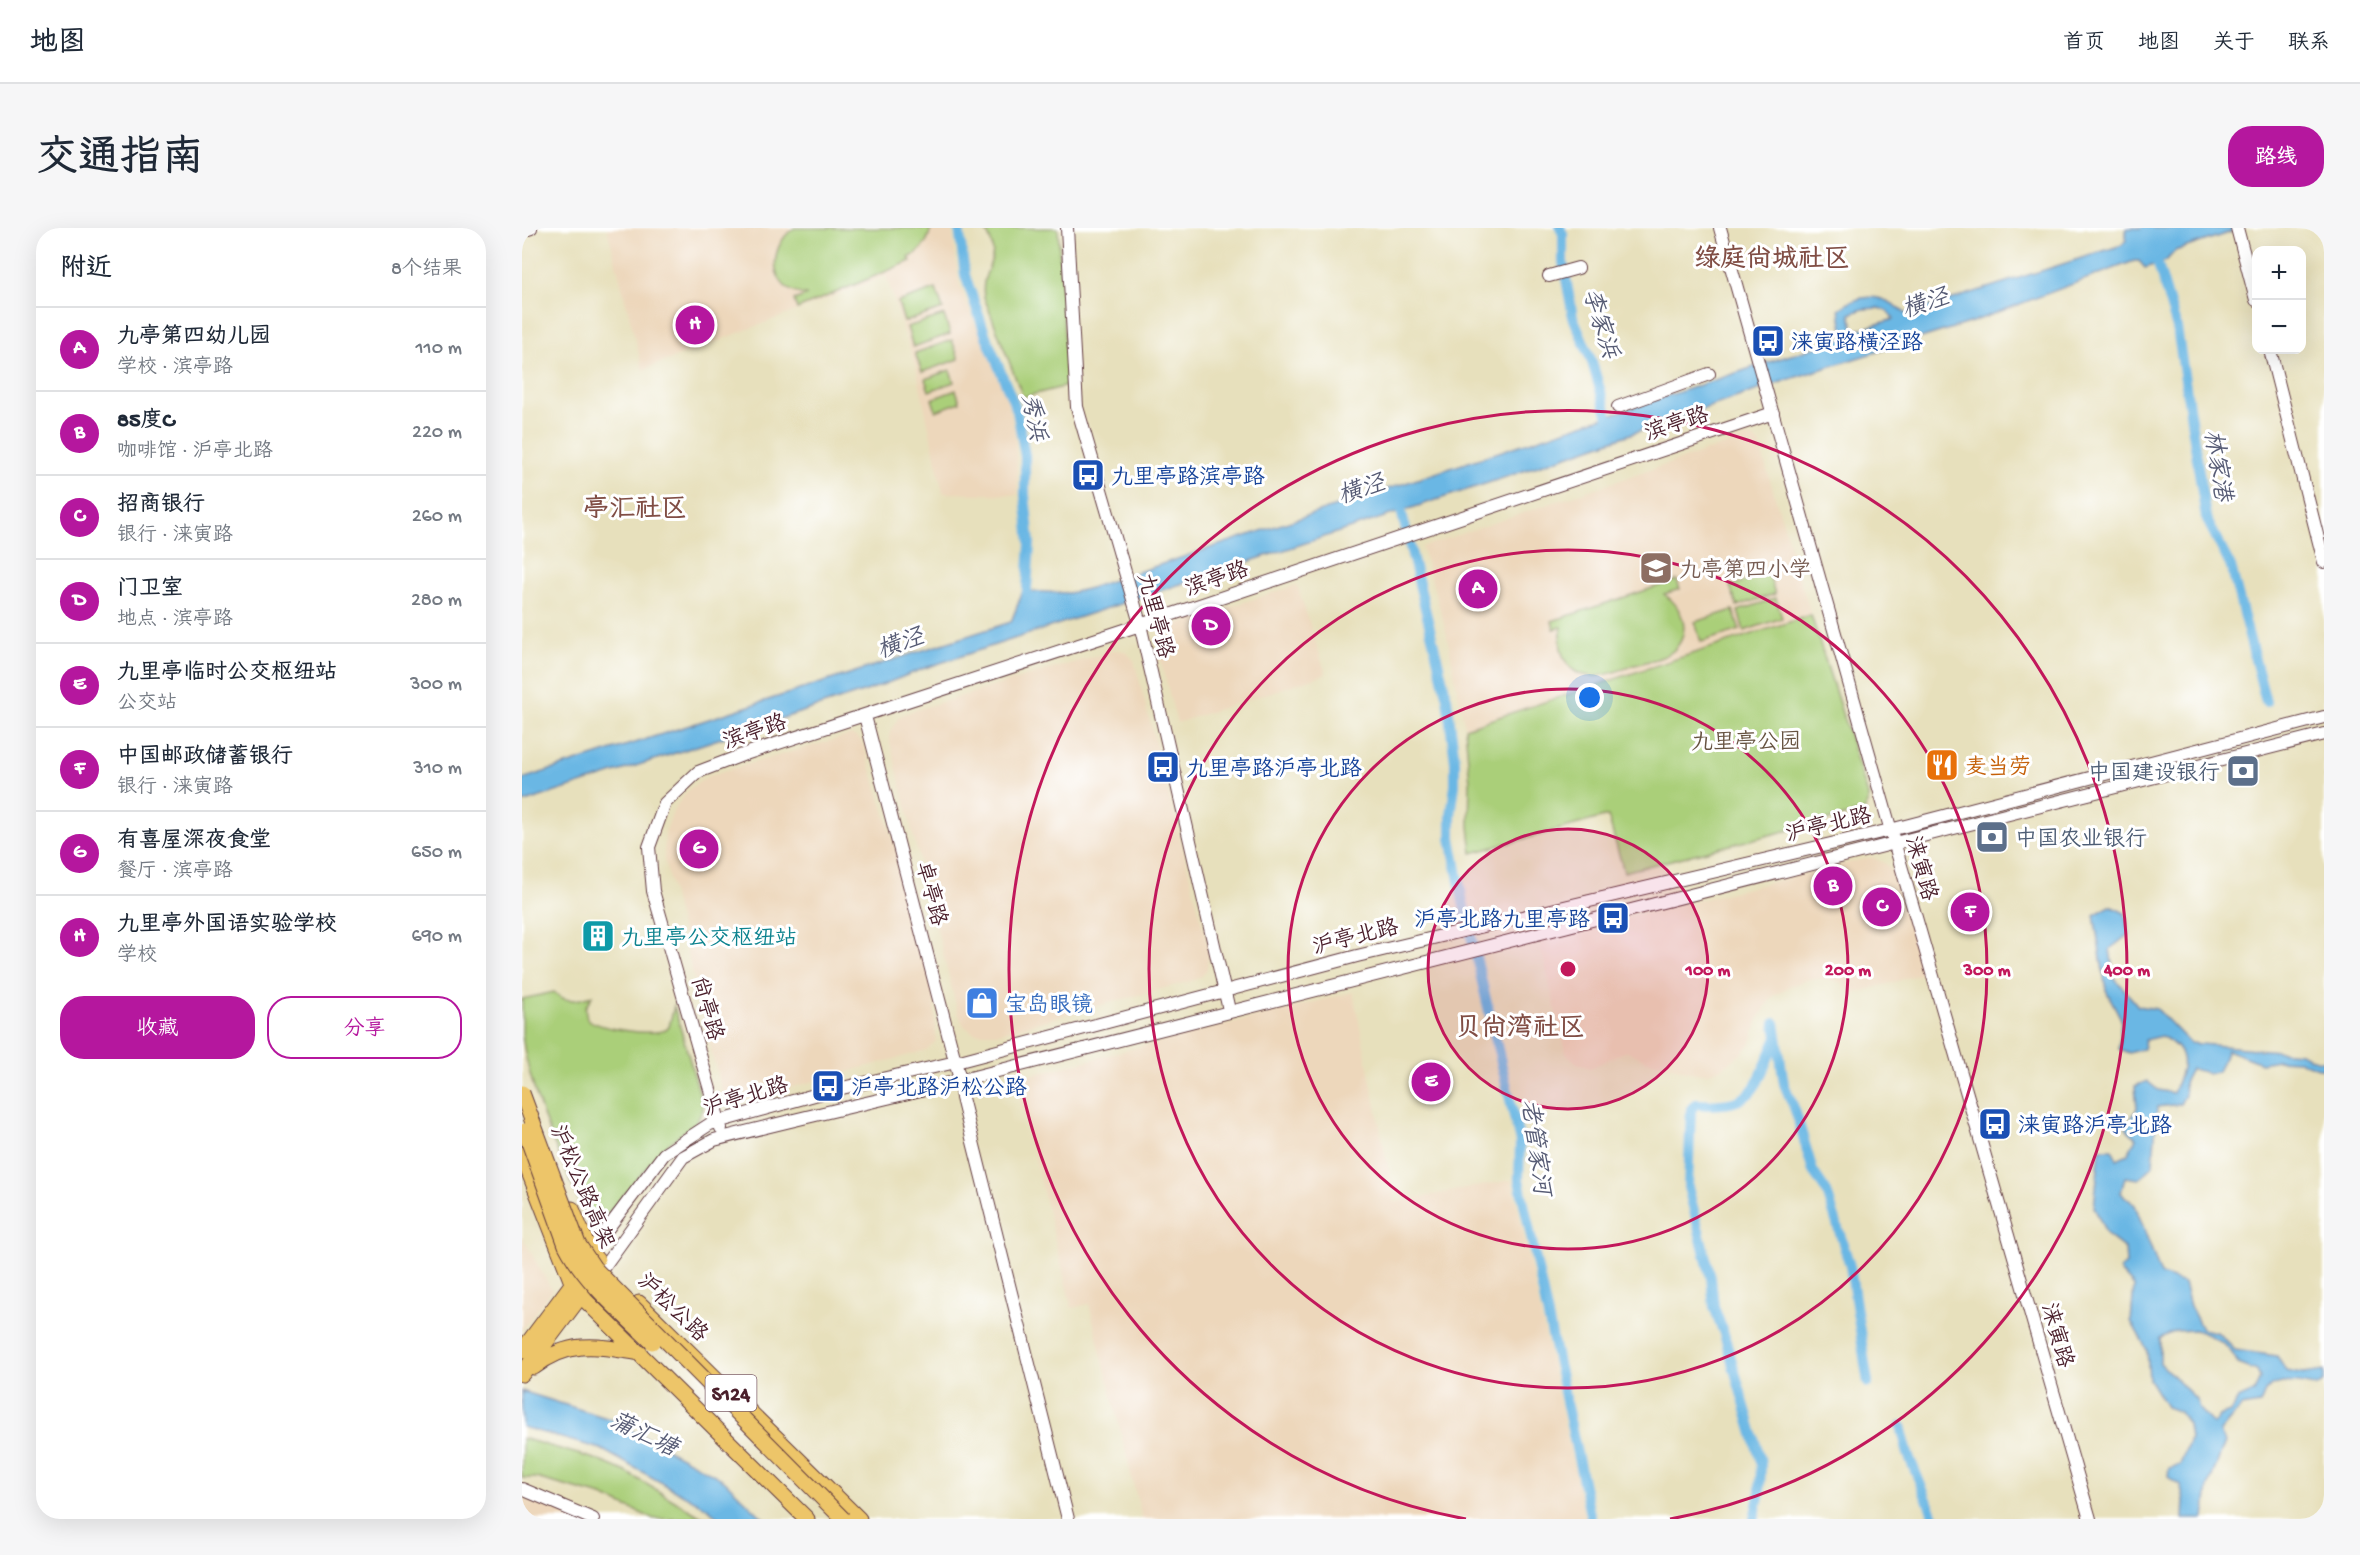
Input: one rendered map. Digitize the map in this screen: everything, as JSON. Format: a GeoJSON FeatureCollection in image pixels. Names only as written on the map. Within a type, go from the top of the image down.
{"type":"FeatureCollection","features":[{"type":"Feature","properties":{"kind":"main road","name":"沪松公路"},"geometry":{"type":"LineString","coordinates":[[522,1081],[590,1252],[603,1268],[860,1519]]}},
{"type":"Feature","properties":{"kind":"main road","name":"沪松公路高架"},"geometry":{"type":"LineString","coordinates":[[522,1093],[578,1244],[594,1268],[843,1519]]}},
{"type":"Feature","properties":{"kind":"main road","name":"沪松公路高架"},"geometry":{"type":"LineString","coordinates":[[522,1122],[566,1245],[586,1277],[830,1519]]}},
{"type":"Feature","properties":{"kind":"main road","name":"S124"},"geometry":{"type":"LineString","coordinates":[[522,1154],[577,1290],[807,1519]]}},
{"type":"Feature","properties":{"kind":"main road"},"geometry":{"type":"LineString","coordinates":[[522,1375],[577,1290],[590,1252]]}},
{"type":"Feature","properties":{"kind":"main road"},"geometry":{"type":"LineString","coordinates":[[522,1351],[577,1290],[603,1268]]}},
{"type":"Feature","properties":{"kind":"main road"},"geometry":{"type":"LineString","coordinates":[[522,1375],[550,1354],[592,1345],[640,1353]]}},
{"type":"Feature","properties":{"kind":"street"},"geometry":{"type":"LineString","coordinates":[[522,231],[531,228]]}},
{"type":"Feature","properties":{"kind":"street","name":"九里亭路"},"geometry":{"type":"LineString","coordinates":[[1067,228],[1077,407],[1140,625],[1229,1010]]}},
{"type":"Feature","properties":{"kind":"street","name":"涞寅路"},"geometry":{"type":"LineString","coordinates":[[1720,228],[1768,391],[1894,845],[2090,1519]]}},
{"type":"Feature","properties":{"kind":"street"},"geometry":{"type":"LineString","coordinates":[[2238,232],[2252,285]]}},
{"type":"Feature","properties":{"kind":"street"},"geometry":{"type":"LineString","coordinates":[[1549,276],[1578,268]]}},
{"type":"Feature","properties":{"kind":"street"},"geometry":{"type":"LineString","coordinates":[[2271,354],[2324,562]]}},
{"type":"Feature","properties":{"kind":"street"},"geometry":{"type":"LineString","coordinates":[[1618,407],[1710,374]]}},
{"type":"Feature","properties":{"kind":"street","name":"滨亭路"},"geometry":{"type":"LineString","coordinates":[[653,891],[649,847],[665,803],[698,772],[745,754],[1140,625],[1773,413]]}},
{"type":"Feature","properties":{"kind":"street","name":"卓亭路"},"geometry":{"type":"LineString","coordinates":[[865,716],[956,1062],[962,1098],[1068,1519]]}},
{"type":"Feature","properties":{"kind":"street","name":"沪亭北路"},"geometry":{"type":"LineString","coordinates":[[590,1252],[664,1154],[710,1124],[829,1091],[956,1062],[1224,990],[1455,932],[1890,830],[2324,717]]}},
{"type":"Feature","properties":{"kind":"street","name":"沪亭北路"},"geometry":{"type":"LineString","coordinates":[[603,1268],[683,1157],[714,1140],[1894,845],[2324,734]]}},
{"type":"Feature","properties":{"kind":"street","name":"尚亭路"},"geometry":{"type":"LineString","coordinates":[[653,891],[720,1121],[722,1138]]}},
{"type":"Feature","properties":{"kind":"street"},"geometry":{"type":"LineString","coordinates":[[522,1489],[592,1519]]}},
{"type":"Feature","properties":{"kind":"shaded area"},"geometry":{"type":"Polygon","coordinates":[[[607,228],[952,228],[959,283],[1010,408],[1015,432],[1018,495],[943,493],[916,367],[886,276],[643,370],[607,228]]]}},
{"type":"Feature","properties":{"kind":"shaded area","name":"九亭第四小学"},"geometry":{"type":"Polygon","coordinates":[[[1748,437],[1759,444],[1811,615],[1465,728],[1446,631],[1422,547],[1748,437]]]}},
{"type":"Feature","properties":{"kind":"shaded area"},"geometry":{"type":"Polygon","coordinates":[[[1297,585],[1326,674],[1177,723],[1156,643],[1160,631],[1297,585]]]}},
{"type":"Feature","properties":{"kind":"shaded area"},"geometry":{"type":"Polygon","coordinates":[[[1115,650],[1125,651],[1134,660],[1209,950],[1207,969],[1202,976],[1194,980],[999,1033],[974,1033],[964,1026],[958,1013],[890,742],[890,732],[899,717],[906,713],[1115,650]]]}},
{"type":"Feature","properties":{"kind":"shaded area"},"geometry":{"type":"Polygon","coordinates":[[[851,735],[859,738],[864,746],[933,970],[936,1041],[927,1050],[739,1102],[732,1102],[722,1093],[664,859],[665,833],[674,809],[689,789],[710,775],[851,735]]]}},
{"type":"Feature","properties":{"kind":"shaded area"},"geometry":{"type":"Polygon","coordinates":[[[1872,857],[1886,864],[1896,876],[1924,973],[1853,994],[1841,982],[1826,979],[1810,979],[1790,986],[1773,996],[1758,1020],[1751,1043],[1743,1053],[1721,1069],[1708,1073],[1695,1073],[1645,1060],[1627,1051],[1590,1068],[1577,1063],[1566,1053],[1539,940],[1872,857]]]}},
{"type":"Feature","properties":{"kind":"shaded area"},"geometry":{"type":"Polygon","coordinates":[[[1353,992],[1395,1202],[1512,1180],[1585,1519],[1142,1519],[1089,1304],[1072,1308],[1015,1079],[1353,992]]]}},
{"type":"Feature","properties":{"kind":"shaded area"},"geometry":{"type":"Polygon","coordinates":[[[522,1237],[552,1290],[522,1330],[522,1237]]]}},
{"type":"Feature","properties":{"kind":"shaded area"},"geometry":{"type":"Polygon","coordinates":[[[522,1498],[565,1513],[576,1519],[522,1519],[522,1498]]]}},
{"type":"Feature","properties":{"kind":"green space"},"geometry":{"type":"Polygon","coordinates":[[[794,228],[931,228],[924,246],[909,258],[911,261],[797,309],[794,300],[807,295],[794,292],[785,286],[776,268],[779,246],[794,228]]]}},
{"type":"Feature","properties":{"kind":"green space"},"geometry":{"type":"Polygon","coordinates":[[[984,228],[1058,228],[1067,386],[1023,397],[984,297],[983,287],[993,248],[984,228]]]}},
{"type":"Feature","properties":{"kind":"green space"},"geometry":{"type":"Polygon","coordinates":[[[936,289],[943,309],[904,322],[898,302],[936,289]]]}},
{"type":"Feature","properties":{"kind":"green space"},"geometry":{"type":"Polygon","coordinates":[[[944,315],[950,334],[913,347],[907,327],[944,315]]]}},
{"type":"Feature","properties":{"kind":"green space"},"geometry":{"type":"Polygon","coordinates":[[[952,340],[959,359],[922,372],[915,353],[952,340]]]}},
{"type":"Feature","properties":{"kind":"green space"},"geometry":{"type":"Polygon","coordinates":[[[950,370],[954,382],[929,391],[925,379],[950,370]]]}},
{"type":"Feature","properties":{"kind":"green space"},"geometry":{"type":"Polygon","coordinates":[[[956,390],[960,402],[936,411],[932,399],[956,390]]]}},
{"type":"Feature","properties":{"kind":"green space"},"geometry":{"type":"Polygon","coordinates":[[[1769,574],[1775,594],[1737,606],[1730,586],[1769,574]]]}},
{"type":"Feature","properties":{"kind":"green space"},"geometry":{"type":"Polygon","coordinates":[[[1677,580],[1680,589],[1664,594],[1671,599],[1683,620],[1683,635],[1674,650],[1665,656],[1599,676],[1579,673],[1567,663],[1561,646],[1562,627],[1554,629],[1552,621],[1677,580]]]}},
{"type":"Feature","properties":{"kind":"green space"},"geometry":{"type":"Polygon","coordinates":[[[1776,598],[1782,618],[1744,631],[1738,611],[1776,598]]]}},
{"type":"Feature","properties":{"kind":"green space"},"geometry":{"type":"Polygon","coordinates":[[[1733,610],[1740,630],[1701,642],[1695,622],[1733,610]]]}},
{"type":"Feature","properties":{"kind":"green space","name":"九里亭公园"},"geometry":{"type":"Polygon","coordinates":[[[1811,615],[1868,795],[1868,803],[1864,811],[1624,872],[1608,816],[1472,853],[1469,826],[1470,782],[1465,728],[1811,615]]]}},
{"type":"Feature","properties":{"kind":"green space"},"geometry":{"type":"Polygon","coordinates":[[[554,992],[568,1000],[592,996],[585,1008],[587,1019],[603,1026],[625,1030],[658,1032],[666,1030],[669,1027],[674,1006],[702,1102],[703,1110],[696,1122],[661,1150],[606,1216],[594,1220],[585,1214],[548,1127],[526,1059],[522,1036],[522,999],[554,992]]]}},
{"type":"Feature","properties":{"kind":"green space"},"geometry":{"type":"Polygon","coordinates":[[[522,1438],[595,1459],[626,1472],[705,1519],[654,1519],[602,1496],[536,1478],[522,1478],[522,1438]]]}},
{"type":"Feature","properties":{"kind":"water"},"geometry":{"type":"Polygon","coordinates":[[[2243,228],[2175,251],[2166,261],[2145,268],[2139,261],[2134,261],[1972,322],[1790,379],[1500,479],[925,668],[872,689],[522,803],[522,779],[1011,622],[1023,591],[1069,593],[1087,589],[1845,338],[1839,309],[1857,299],[1874,297],[1882,299],[1906,314],[2122,245],[2126,240],[2126,229],[2243,228]],[[1878,308],[1863,309],[1850,314],[1854,331],[1894,319],[1887,311],[1878,308]]]}},
{"type":"Feature","properties":{"kind":"water"},"geometry":{"type":"Polygon","coordinates":[[[2110,906],[2125,913],[2129,934],[2110,949],[2114,977],[2138,1006],[2157,1009],[2190,1043],[2300,1053],[2324,1061],[2324,1070],[2299,1061],[2277,1060],[2261,1063],[2227,1050],[2218,1072],[2209,1073],[2191,1069],[2184,1083],[2185,1095],[2180,1104],[2157,1107],[2153,1165],[2139,1179],[2125,1177],[2121,1193],[2135,1205],[2161,1275],[2184,1283],[2190,1306],[2202,1329],[2217,1332],[2235,1350],[2277,1356],[2286,1371],[2303,1374],[2324,1371],[2324,1382],[2317,1387],[2283,1383],[2271,1387],[2265,1392],[2260,1404],[2241,1407],[2220,1432],[2225,1442],[2208,1487],[2204,1519],[2183,1519],[2184,1500],[2180,1485],[2168,1477],[2169,1468],[2180,1465],[2190,1439],[2188,1424],[2180,1412],[2166,1407],[2149,1379],[2147,1350],[2131,1321],[2134,1286],[2119,1270],[2126,1264],[2125,1249],[2107,1235],[2094,1207],[2100,1149],[2112,1149],[2117,1159],[2128,1154],[2136,1138],[2126,1128],[2137,1108],[2135,1086],[2147,1081],[2158,1090],[2173,1093],[2182,1067],[2181,1054],[2177,1047],[2161,1036],[2145,1040],[2143,1049],[2129,1053],[2119,1049],[2121,1019],[2106,990],[2094,915],[2110,906]],[[2195,1330],[2176,1331],[2160,1338],[2160,1363],[2197,1400],[2199,1409],[2213,1424],[2219,1416],[2230,1412],[2238,1399],[2254,1392],[2260,1378],[2257,1371],[2238,1364],[2231,1351],[2221,1342],[2195,1330]]]}},
{"type":"Feature","properties":{"kind":"water"},"geometry":{"type":"Polygon","coordinates":[[[522,1391],[613,1420],[724,1480],[764,1519],[719,1519],[709,1509],[601,1449],[522,1427],[522,1391]]]}},
{"type":"Feature","properties":{"kind":"waterway","name":"秀浜"},"geometry":{"type":"LineString","coordinates":[[959,228],[965,275],[986,336],[1017,411],[1025,456],[1025,495],[1030,543],[1026,603]]}},
{"type":"Feature","properties":{"kind":"waterway","name":"李家浜"},"geometry":{"type":"LineString","coordinates":[[1560,228],[1563,234],[1563,262],[1573,317],[1592,362],[1611,427]]}},
{"type":"Feature","properties":{"kind":"waterway","name":"林家港"},"geometry":{"type":"LineString","coordinates":[[2147,228],[2177,328],[2206,518],[2231,567],[2266,702]]}},
{"type":"Feature","properties":{"kind":"waterway","name":"老管家河"},"geometry":{"type":"LineString","coordinates":[[1398,498],[1447,698],[1455,761],[1451,838],[1463,902],[1520,1142],[1519,1180],[1591,1519]]}},
{"type":"Feature","properties":{"kind":"waterway"},"geometry":{"type":"LineString","coordinates":[[1775,1023],[1784,1084],[1795,1110],[1813,1171],[1827,1192],[1850,1266],[1868,1383]]}},
{"type":"Feature","properties":{"kind":"waterway"},"geometry":{"type":"LineString","coordinates":[[1754,1519],[1760,1492],[1761,1462],[1714,1307],[1711,1278],[1688,1187],[1691,1109],[1696,1104],[1731,1103],[1751,1092],[1776,1040]]}},
{"type":"Feature","properties":{"kind":"waterway"},"geometry":{"type":"LineString","coordinates":[[1901,1426],[1908,1454],[1935,1519]]}},
{"type":"Feature","properties":{"kind":"place","name":"九里亭外国语实验学校"},"geometry":{"type":"Point","coordinates":[695,325]}},
{"type":"Feature","properties":{"kind":"place","name":"涞寅路横泾路"},"geometry":{"type":"Point","coordinates":[1768,341]}},
{"type":"Feature","properties":{"kind":"place","name":"九里亭路滨亭路"},"geometry":{"type":"Point","coordinates":[1088,475]}},
{"type":"Feature","properties":{"kind":"place","name":"九亭第四小学"},"geometry":{"type":"Point","coordinates":[1656,568]}},
{"type":"Feature","properties":{"kind":"place","name":"九亭第四幼儿园"},"geometry":{"type":"Point","coordinates":[1478,589]}},
{"type":"Feature","properties":{"kind":"place","name":"门卫室"},"geometry":{"type":"Point","coordinates":[1211,626]}},
{"type":"Feature","properties":{"kind":"place","name":"麦当劳"},"geometry":{"type":"Point","coordinates":[1942,765]}},
{"type":"Feature","properties":{"kind":"place","name":"九里亭路沪亭北路"},"geometry":{"type":"Point","coordinates":[1163,767]}},
{"type":"Feature","properties":{"kind":"place","name":"中国建设银行"},"geometry":{"type":"Point","coordinates":[2243,771]}},
{"type":"Feature","properties":{"kind":"place","name":"中国农业银行"},"geometry":{"type":"Point","coordinates":[1992,837]}},
{"type":"Feature","properties":{"kind":"place","name":"有喜屋深夜食堂"},"geometry":{"type":"Point","coordinates":[699,849]}},
{"type":"Feature","properties":{"kind":"place","name":"85度C"},"geometry":{"type":"Point","coordinates":[1833,886]}},
{"type":"Feature","properties":{"kind":"place","name":"招商银行"},"geometry":{"type":"Point","coordinates":[1882,907]}},
{"type":"Feature","properties":{"kind":"place","name":"中国邮政储蓄银行"},"geometry":{"type":"Point","coordinates":[1970,912]}},
{"type":"Feature","properties":{"kind":"place","name":"沪亭北路九里亭路"},"geometry":{"type":"Point","coordinates":[1613,918]}},
{"type":"Feature","properties":{"kind":"place","name":"九里亭公交枢纽站"},"geometry":{"type":"Point","coordinates":[598,936]}},
{"type":"Feature","properties":{"kind":"place","name":"宝岛眼镜"},"geometry":{"type":"Point","coordinates":[982,1003]}},
{"type":"Feature","properties":{"kind":"place","name":"九里亭临时公交枢纽站"},"geometry":{"type":"Point","coordinates":[1431,1082]}},
{"type":"Feature","properties":{"kind":"place","name":"沪亭北路沪松公路"},"geometry":{"type":"Point","coordinates":[828,1086]}},
{"type":"Feature","properties":{"kind":"place","name":"涞寅路沪亭北路"},"geometry":{"type":"Point","coordinates":[1995,1124]}},
{"type":"Feature","properties":{"kind":"district","name":"绿庭尚城社区"},"geometry":{"type":"Point","coordinates":[1772,257]}},
{"type":"Feature","properties":{"kind":"district","name":"亭汇社区"},"geometry":{"type":"Point","coordinates":[635,507]}},
{"type":"Feature","properties":{"kind":"district","name":"贝尚湾社区"},"geometry":{"type":"Point","coordinates":[1520,1026]}},
{"type":"Feature","properties":{"kind":"water label","name":"横泾"},"geometry":{"type":"Point","coordinates":[1925,302]}},
{"type":"Feature","properties":{"kind":"water label","name":"横泾"},"geometry":{"type":"Point","coordinates":[1361,488]}},
{"type":"Feature","properties":{"kind":"water label","name":"横泾"},"geometry":{"type":"Point","coordinates":[900,642]}},
{"type":"Feature","properties":{"kind":"water label","name":"蒲汇塘"},"geometry":{"type":"Point","coordinates":[644,1433]}}]}
